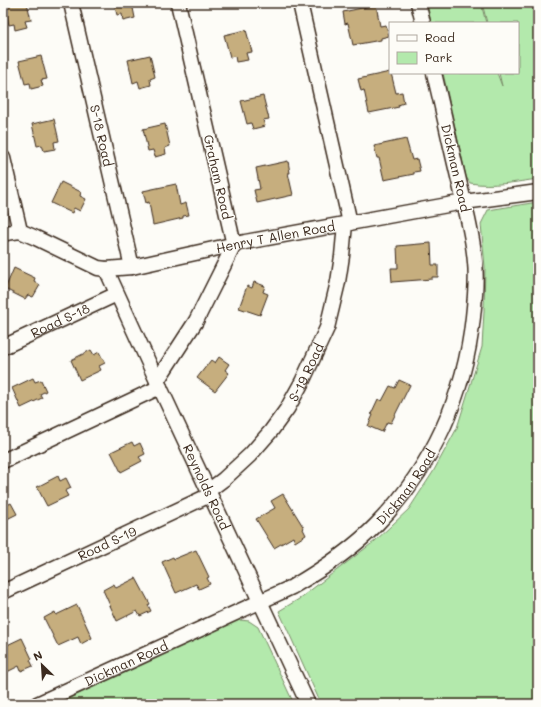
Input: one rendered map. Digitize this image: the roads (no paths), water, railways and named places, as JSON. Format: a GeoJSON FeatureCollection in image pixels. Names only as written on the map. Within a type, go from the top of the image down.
{"type":"FeatureCollection","features":[{"type":"Feature","properties":{"kind":"street","name":"S-18 Road"},"geometry":{"type":"LineString","coordinates":[[72,3],[132,267]]}},
{"type":"Feature","properties":{"kind":"street","name":"Graham Road"},"geometry":{"type":"LineString","coordinates":[[178,3],[234,245]]}},
{"type":"Feature","properties":{"kind":"street","name":"S-19 Road"},"geometry":{"type":"LineString","coordinates":[[209,493],[250,455],[271,431],[287,408],[302,382],[327,328],[338,282],[347,224],[300,3]]}},
{"type":"Feature","properties":{"kind":"street"},"geometry":{"type":"LineString","coordinates":[[418,3],[423,22]]}},
{"type":"Feature","properties":{"kind":"street","name":"Dickman Road"},"geometry":{"type":"LineString","coordinates":[[37,704],[292,587],[322,569],[351,548],[377,524],[400,498],[421,469],[439,438],[453,406],[462,378],[472,336],[475,300],[475,263],[469,224],[434,74]]}},
{"type":"Feature","properties":{"kind":"street"},"geometry":{"type":"LineString","coordinates":[[3,158],[20,231],[6,233],[3,235]]}},
{"type":"Feature","properties":{"kind":"street","name":"Henry T Allen Road"},"geometry":{"type":"LineString","coordinates":[[20,231],[98,268],[106,269],[132,267],[234,245],[464,202],[538,192]]}},
{"type":"Feature","properties":{"kind":"street"},"geometry":{"type":"LineString","coordinates":[[3,461],[159,384],[196,321],[234,245]]}},
{"type":"Feature","properties":{"kind":"street","name":"Reynolds Road"},"geometry":{"type":"LineString","coordinates":[[106,269],[308,704]]}},
{"type":"Feature","properties":{"kind":"street","name":"Road S-18"},"geometry":{"type":"LineString","coordinates":[[3,347],[117,294]]}},
{"type":"Feature","properties":{"kind":"street","name":"Road S-19"},"geometry":{"type":"LineString","coordinates":[[3,592],[209,493]]}}]}
